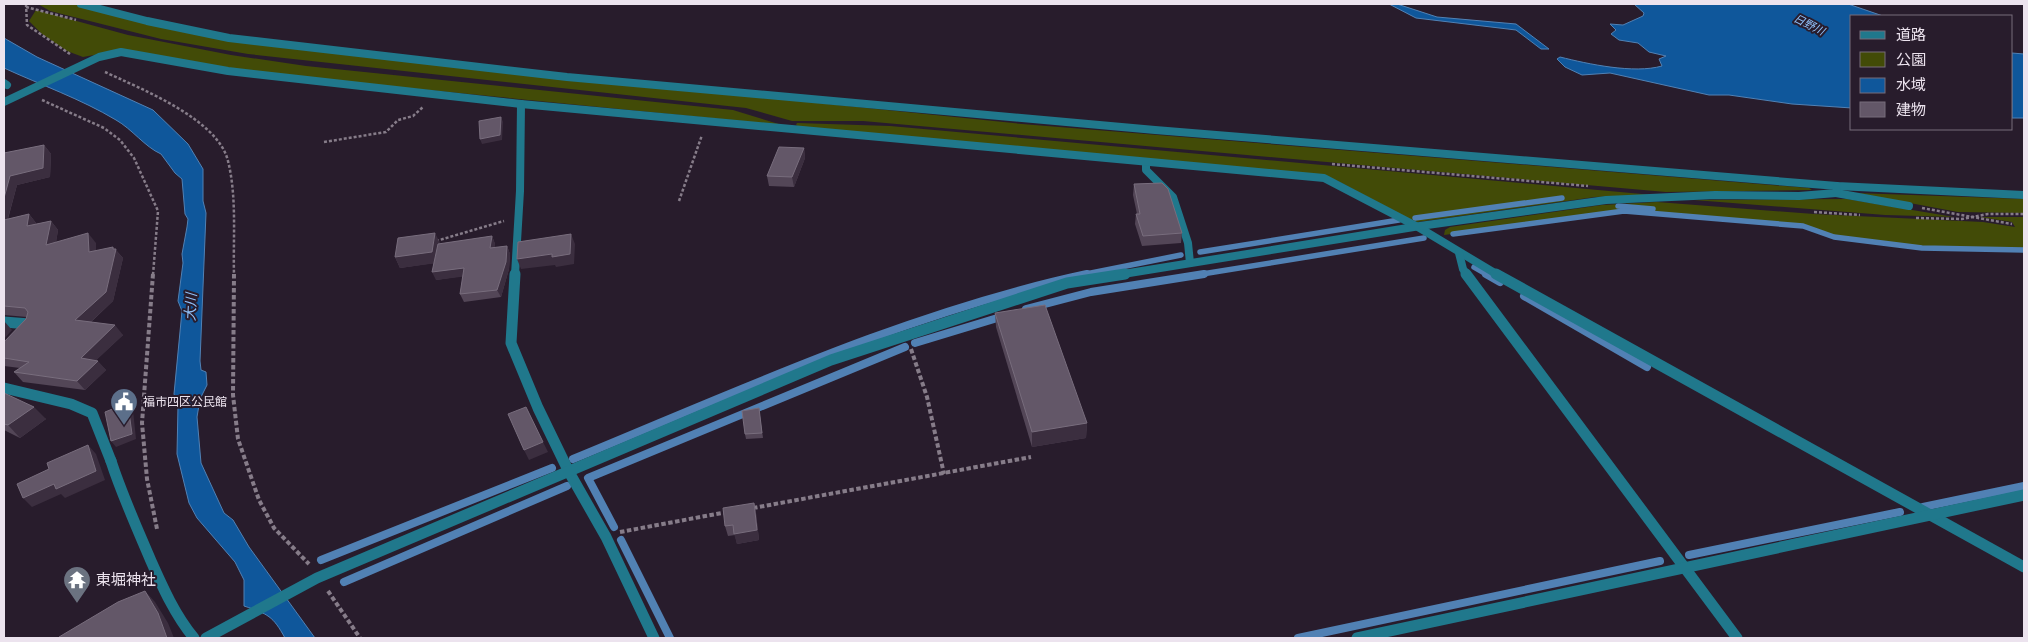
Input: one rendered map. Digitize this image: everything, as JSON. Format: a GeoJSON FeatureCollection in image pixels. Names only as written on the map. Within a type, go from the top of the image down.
{"type":"FeatureCollection","features":[{"type":"Feature","properties":{"kind":"street"},"geometry":{"type":"LineString","coordinates":[[81,4],[147,21],[229,38],[567,77],[1836,190],[2024,195]]}},
{"type":"Feature","properties":{"kind":"street"},"geometry":{"type":"LineString","coordinates":[[4,102],[105,55],[121,52],[228,71],[521,104],[1324,178],[1418,227],[1459,252],[2024,567]]}},
{"type":"Feature","properties":{"kind":"street"},"geometry":{"type":"LineString","coordinates":[[521,104],[519,216],[511,343],[522,372],[569,472],[605,536],[654,638]]}},
{"type":"Feature","properties":{"kind":"street"},"geometry":{"type":"LineString","coordinates":[[1146,163],[1146,170],[1173,197],[1188,242],[1190,263]]}},
{"type":"Feature","properties":{"kind":"street"},"geometry":{"type":"LineString","coordinates":[[211,635],[319,577],[832,360],[1067,283],[1418,227],[1606,200],[1715,195],[1799,196],[1836,190],[1909,206]]}},
{"type":"Feature","properties":{"kind":"street"},"geometry":{"type":"LineString","coordinates":[[1459,252],[1463,269],[1737,638]]}},
{"type":"Feature","properties":{"kind":"street"},"geometry":{"type":"LineString","coordinates":[[4,322],[29,324],[15,339]]}},
{"type":"Feature","properties":{"kind":"street"},"geometry":{"type":"LineString","coordinates":[[4,388],[71,404],[92,413],[124,501],[160,582],[179,623],[194,638]]}},
{"type":"Feature","properties":{"kind":"street"},"geometry":{"type":"LineString","coordinates":[[1357,638],[2024,495]]}},
{"type":"Feature","properties":{"kind":"path"},"geometry":{"type":"LineString","coordinates":[[26,4],[27,25],[62,50],[152,94],[189,116],[216,137],[228,160],[232,183],[233,395],[238,439],[259,500],[274,528],[319,577],[360,638]]}},
{"type":"Feature","properties":{"kind":"path"},"geometry":{"type":"LineString","coordinates":[[26,91],[111,133],[126,147],[148,185],[158,211],[142,423],[147,479],[158,532]]}},
{"type":"Feature","properties":{"kind":"path"},"geometry":{"type":"LineString","coordinates":[[324,142],[386,132],[398,120],[413,116],[419,112],[432,94]]}},
{"type":"Feature","properties":{"kind":"path"},"geometry":{"type":"LineString","coordinates":[[679,201],[703,130],[701,121]]}},
{"type":"Feature","properties":{"kind":"path"},"geometry":{"type":"LineString","coordinates":[[1909,206],[2012,224]]}},
{"type":"Feature","properties":{"kind":"path"},"geometry":{"type":"LineString","coordinates":[[427,242],[443,240],[519,216]]}},
{"type":"Feature","properties":{"kind":"path"},"geometry":{"type":"LineString","coordinates":[[904,336],[912,351],[927,397],[944,474]]}},
{"type":"Feature","properties":{"kind":"path"},"geometry":{"type":"LineString","coordinates":[[747,509],[1031,457]]}},
{"type":"Feature","properties":{"kind":"path"},"geometry":{"type":"LineString","coordinates":[[605,536],[737,511]]}},
{"type":"Feature","properties":{"kind":"green space"},"geometry":{"type":"Polygon","coordinates":[[[38,4],[73,4],[179,30],[749,96],[1022,124],[1809,188],[1812,190],[1666,192],[863,121],[792,121],[746,108],[248,54],[161,39],[50,11],[38,4]]]}},
{"type":"Feature","properties":{"kind":"green space"},"geometry":{"type":"Polygon","coordinates":[[[36,10],[128,35],[231,55],[306,66],[733,110],[782,125],[266,74],[122,50],[83,57],[67,51],[42,34],[29,21],[36,10]]]}},
{"type":"Feature","properties":{"kind":"green space"},"geometry":{"type":"Polygon","coordinates":[[[797,123],[890,126],[1653,195],[1595,197],[1417,222],[1336,180],[801,128],[796,125],[797,123]]]}},
{"type":"Feature","properties":{"kind":"green space"},"geometry":{"type":"Polygon","coordinates":[[[1856,193],[2024,199],[2024,213],[1958,212],[1856,193]]]}},
{"type":"Feature","properties":{"kind":"green space"},"geometry":{"type":"Polygon","coordinates":[[[1847,199],[1954,217],[1885,215],[1694,200],[1847,199]]]}},
{"type":"Feature","properties":{"kind":"green space"},"geometry":{"type":"Polygon","coordinates":[[[1657,202],[1814,214],[1983,222],[2015,227],[2012,222],[1980,217],[2024,217],[2024,249],[1880,243],[1833,236],[1801,225],[1623,211],[1444,235],[1445,230],[1450,227],[1602,205],[1657,202]]]}},
{"type":"Feature","properties":{"kind":"water"},"geometry":{"type":"Polygon","coordinates":[[[1389,4],[1397,4],[1437,17],[1516,24],[1549,49],[1541,49],[1516,30],[1416,18],[1389,4]]]}},
{"type":"Feature","properties":{"kind":"water","name":"日野川"},"geometry":{"type":"Polygon","coordinates":[[[1634,4],[1848,4],[1880,15],[1850,15],[1850,108],[1792,104],[1729,95],[1709,95],[1610,73],[1582,75],[1565,67],[1557,59],[1560,57],[1625,69],[1662,66],[1659,59],[1666,56],[1649,52],[1638,43],[1619,40],[1611,34],[1616,30],[1610,24],[1623,25],[1643,16],[1644,13],[1634,4]]]}},
{"type":"Feature","properties":{"kind":"water","name":"大川"},"geometry":{"type":"Polygon","coordinates":[[[4,38],[37,57],[153,110],[188,144],[203,169],[203,201],[206,213],[200,361],[201,370],[206,372],[207,385],[200,399],[197,417],[201,463],[224,513],[233,520],[249,547],[315,638],[285,638],[273,620],[259,611],[244,606],[244,580],[235,562],[197,518],[189,503],[177,454],[178,406],[174,394],[182,311],[178,301],[183,263],[182,254],[188,219],[185,214],[182,179],[175,173],[161,154],[149,147],[116,120],[75,99],[4,68],[4,38]]]}},
{"type":"Feature","properties":{"kind":"water"},"geometry":{"type":"Polygon","coordinates":[[[2013,53],[2024,54],[2024,118],[2013,118],[2013,53]]]}},
{"type":"Feature","properties":{"kind":"building"},"geometry":{"type":"Polygon","coordinates":[[[501,117],[500,135],[480,139],[479,121],[501,117]]]}},
{"type":"Feature","properties":{"kind":"building"},"geometry":{"type":"Polygon","coordinates":[[[44,145],[43,168],[10,176],[4,198],[4,153],[44,145]]]}},
{"type":"Feature","properties":{"kind":"building"},"geometry":{"type":"Polygon","coordinates":[[[779,147],[804,148],[792,177],[767,176],[779,147]]]}},
{"type":"Feature","properties":{"kind":"building"},"geometry":{"type":"Polygon","coordinates":[[[1162,183],[1168,189],[1182,233],[1143,236],[1136,214],[1140,214],[1134,184],[1162,183]]]}},
{"type":"Feature","properties":{"kind":"building"},"geometry":{"type":"Polygon","coordinates":[[[29,214],[27,226],[51,221],[46,245],[88,233],[89,252],[113,247],[113,249],[116,249],[106,292],[75,320],[115,325],[81,358],[98,361],[77,381],[14,372],[29,362],[4,358],[4,342],[26,319],[28,312],[25,308],[4,306],[4,220],[29,214]]]}},
{"type":"Feature","properties":{"kind":"building"},"geometry":{"type":"Polygon","coordinates":[[[435,233],[432,252],[395,257],[398,238],[435,233]]]}},
{"type":"Feature","properties":{"kind":"building"},"geometry":{"type":"Polygon","coordinates":[[[571,234],[570,254],[552,257],[552,254],[517,259],[518,242],[571,234]]]}},
{"type":"Feature","properties":{"kind":"building"},"geometry":{"type":"Polygon","coordinates":[[[492,236],[490,248],[507,246],[506,262],[497,290],[460,294],[464,268],[432,272],[438,244],[492,236]]]}},
{"type":"Feature","properties":{"kind":"building"},"geometry":{"type":"Polygon","coordinates":[[[1045,305],[1087,423],[1032,432],[995,313],[1045,305]]]}},
{"type":"Feature","properties":{"kind":"building"},"geometry":{"type":"Polygon","coordinates":[[[4,393],[34,407],[8,425],[4,424],[4,393]]]}},
{"type":"Feature","properties":{"kind":"building"},"geometry":{"type":"Polygon","coordinates":[[[125,404],[126,406],[128,405],[132,434],[111,441],[105,412],[125,404]]]}},
{"type":"Feature","properties":{"kind":"building"},"geometry":{"type":"Polygon","coordinates":[[[526,407],[543,442],[524,450],[508,414],[526,407]]]}},
{"type":"Feature","properties":{"kind":"building"},"geometry":{"type":"Polygon","coordinates":[[[759,408],[762,433],[745,434],[742,411],[759,408]]]}},
{"type":"Feature","properties":{"kind":"building"},"geometry":{"type":"Polygon","coordinates":[[[88,445],[96,471],[56,489],[54,484],[23,498],[17,484],[49,469],[47,463],[88,445]]]}},
{"type":"Feature","properties":{"kind":"building"},"geometry":{"type":"Polygon","coordinates":[[[754,503],[757,530],[734,534],[733,525],[725,526],[723,508],[754,503]]]}},
{"type":"Feature","properties":{"kind":"building"},"geometry":{"type":"Polygon","coordinates":[[[145,591],[158,613],[167,638],[58,638],[118,602],[145,591]]]}},
{"type":"Feature","properties":{"kind":"waterway"},"geometry":{"type":"LineString","coordinates":[[1415,218],[1562,198]]}},
{"type":"Feature","properties":{"kind":"waterway"},"geometry":{"type":"LineString","coordinates":[[1618,206],[1653,209]]}},
{"type":"Feature","properties":{"kind":"waterway"},"geometry":{"type":"LineString","coordinates":[[1453,234],[1624,211],[1803,226],[1834,237],[1922,248],[2024,250]]}},
{"type":"Feature","properties":{"kind":"waterway"},"geometry":{"type":"LineString","coordinates":[[1200,252],[1399,220]]}},
{"type":"Feature","properties":{"kind":"waterway"},"geometry":{"type":"LineString","coordinates":[[1196,275],[1424,238]]}},
{"type":"Feature","properties":{"kind":"waterway"},"geometry":{"type":"LineString","coordinates":[[1081,275],[1181,255]]}},
{"type":"Feature","properties":{"kind":"waterway"},"geometry":{"type":"LineString","coordinates":[[1474,267],[1488,275]]}},
{"type":"Feature","properties":{"kind":"waterway"},"geometry":{"type":"LineString","coordinates":[[573,459],[763,380],[890,331],[955,309],[1087,274]]}},
{"type":"Feature","properties":{"kind":"waterway"},"geometry":{"type":"LineString","coordinates":[[1026,309],[1091,292],[1204,274]]}},
{"type":"Feature","properties":{"kind":"waterway"},"geometry":{"type":"LineString","coordinates":[[1486,274],[1500,282]]}},
{"type":"Feature","properties":{"kind":"waterway"},"geometry":{"type":"LineString","coordinates":[[1524,296],[1647,367]]}},
{"type":"Feature","properties":{"kind":"waterway"},"geometry":{"type":"LineString","coordinates":[[915,343],[1004,316]]}},
{"type":"Feature","properties":{"kind":"waterway"},"geometry":{"type":"LineString","coordinates":[[614,527],[588,478],[905,347]]}},
{"type":"Feature","properties":{"kind":"waterway"},"geometry":{"type":"LineString","coordinates":[[321,560],[552,468]]}},
{"type":"Feature","properties":{"kind":"waterway"},"geometry":{"type":"LineString","coordinates":[[344,582],[567,486]]}},
{"type":"Feature","properties":{"kind":"waterway"},"geometry":{"type":"LineString","coordinates":[[1923,507],[2024,486]]}},
{"type":"Feature","properties":{"kind":"waterway"},"geometry":{"type":"LineString","coordinates":[[1689,555],[1900,512]]}},
{"type":"Feature","properties":{"kind":"waterway"},"geometry":{"type":"LineString","coordinates":[[621,540],[670,638]]}},
{"type":"Feature","properties":{"kind":"waterway"},"geometry":{"type":"LineString","coordinates":[[1298,638],[1660,561]]}},
{"type":"Feature","properties":{"kind":"place","name":"福市四区公民館"},"geometry":{"type":"Point","coordinates":[124,426]}},
{"type":"Feature","properties":{"kind":"place","name":"東堀神社"},"geometry":{"type":"Point","coordinates":[77,604]}}]}
